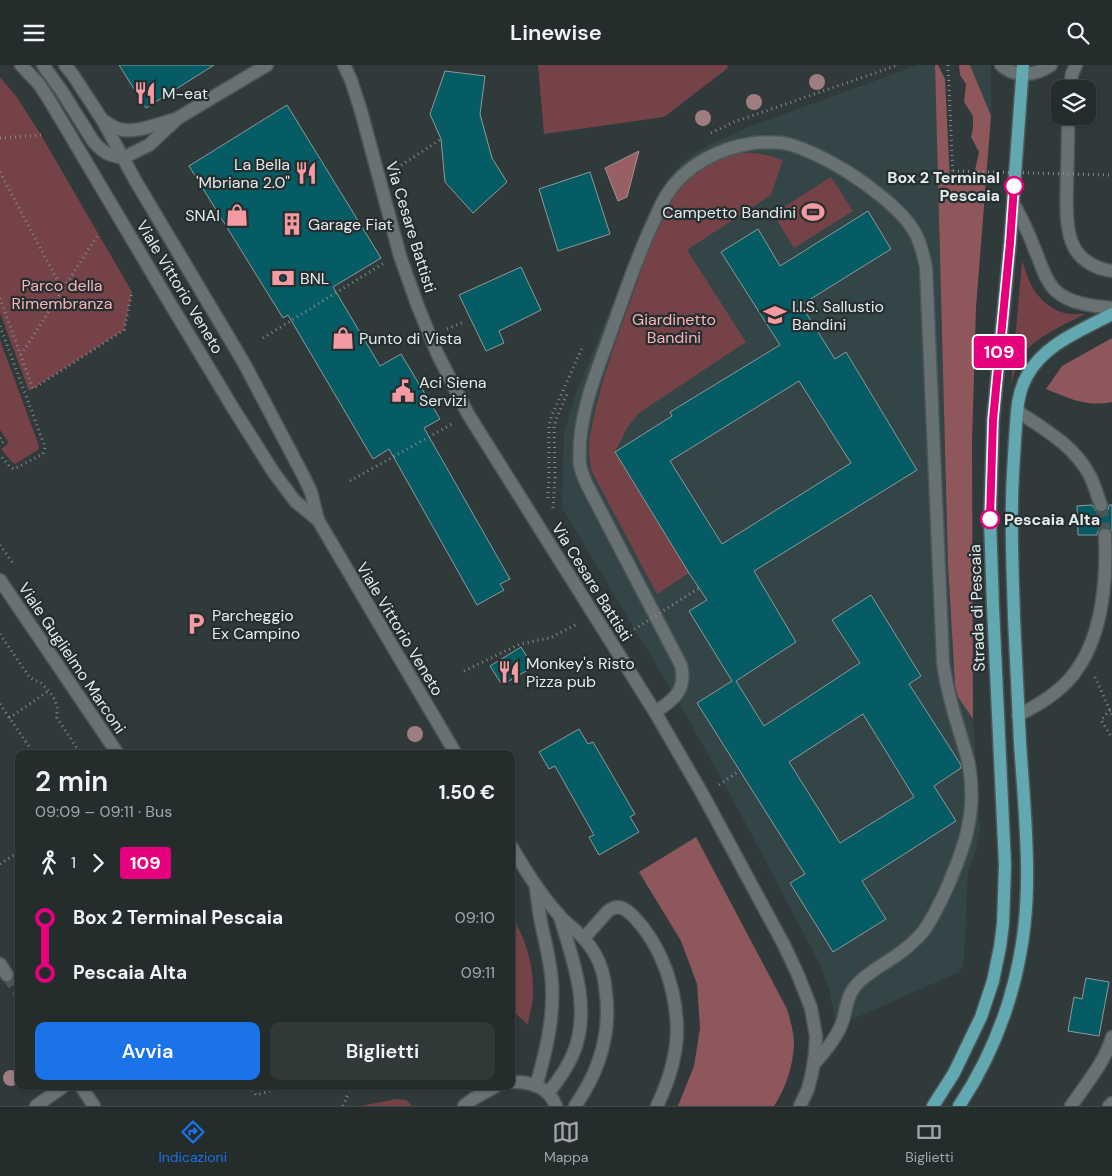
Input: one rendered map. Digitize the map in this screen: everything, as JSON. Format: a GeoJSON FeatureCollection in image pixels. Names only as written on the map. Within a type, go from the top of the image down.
{"type":"FeatureCollection","features":[{"type":"Feature","properties":{"kind":"main road","name":"Strada di Pescaia"},"geometry":{"type":"LineString","coordinates":[[933,1106],[954,1073],[981,1017],[997,964],[1003,923],[1005,893],[990,519],[993,420],[1007,286],[1023,70]]}},
{"type":"Feature","properties":{"kind":"main road"},"geometry":{"type":"LineString","coordinates":[[959,1106],[994,1043],[1004,1016],[1020,960],[1026,908],[1026,842],[1018,715],[1011,518],[1017,411],[1023,385],[1039,359],[1057,344],[1112,314]]}},
{"type":"Feature","properties":{"kind":"street","name":"Viale Vittorio Veneto"},"geometry":{"type":"LineString","coordinates":[[20,65],[39,84],[50,101],[168,300],[274,473],[295,501],[318,520]]}},
{"type":"Feature","properties":{"kind":"street"},"geometry":{"type":"LineString","coordinates":[[43,65],[99,148],[109,155],[123,158],[149,145],[178,118],[267,65]]}},
{"type":"Feature","properties":{"kind":"street","name":"Viale Vittorio Veneto"},"geometry":{"type":"LineString","coordinates":[[65,65],[104,121],[123,158],[244,363],[304,477],[311,492],[318,520],[454,750]]}},
{"type":"Feature","properties":{"kind":"street","name":"Via Cesare Battisti"},"geometry":{"type":"LineString","coordinates":[[344,65],[361,111],[400,256],[436,353],[468,414],[655,712],[703,795],[784,945],[798,975],[811,1008],[816,1046],[808,1089],[800,1106]]}},
{"type":"Feature","properties":{"kind":"street"},"geometry":{"type":"LineString","coordinates":[[1001,65],[1008,71],[1046,69],[1051,65]]}},
{"type":"Feature","properties":{"kind":"street"},"geometry":{"type":"LineString","coordinates":[[1071,80],[1076,65]]}},
{"type":"Feature","properties":{"kind":"street"},"geometry":{"type":"LineString","coordinates":[[104,121],[118,129],[125,130],[178,118]]}},
{"type":"Feature","properties":{"kind":"street"},"geometry":{"type":"LineString","coordinates":[[1068,125],[1066,208],[1069,234],[1079,256],[1112,280]]}},
{"type":"Feature","properties":{"kind":"street"},"geometry":{"type":"LineString","coordinates":[[655,712],[675,698],[682,681],[681,665],[582,472],[580,453],[584,414],[594,380],[636,263],[659,210],[672,187],[692,167],[709,156],[730,148],[772,142],[788,144],[820,157],[858,179],[901,215],[914,230],[921,245],[926,267],[943,662],[948,691],[969,764],[971,789],[970,816],[962,852],[930,921],[905,949],[864,978],[852,989],[838,1031],[830,1045],[814,1064]]}},
{"type":"Feature","properties":{"kind":"street"},"geometry":{"type":"LineString","coordinates":[[1013,203],[1021,217],[1046,277],[1055,291],[1072,300],[1112,309]]}},
{"type":"Feature","properties":{"kind":"street"},"geometry":{"type":"LineString","coordinates":[[1089,263],[1112,271]]}},
{"type":"Feature","properties":{"kind":"street"},"geometry":{"type":"LineString","coordinates":[[1017,411],[1069,447],[1090,476],[1101,505]]}},
{"type":"Feature","properties":{"kind":"street"},"geometry":{"type":"LineString","coordinates":[[1018,715],[1032,709],[1057,691],[1078,669],[1086,655],[1098,622],[1103,596],[1105,535]]}},
{"type":"Feature","properties":{"kind":"street","name":"Viale Guglielmo Marconi"},"geometry":{"type":"LineString","coordinates":[[0,580],[115,750]]}},
{"type":"Feature","properties":{"kind":"street"},"geometry":{"type":"LineString","coordinates":[[515,853],[535,886],[560,917],[584,938],[602,969],[608,1013],[605,1040],[600,1059],[590,1083],[575,1106]]}},
{"type":"Feature","properties":{"kind":"street"},"geometry":{"type":"LineString","coordinates":[[535,886],[549,957],[552,983],[551,1025],[545,1058],[536,1086]]}},
{"type":"Feature","properties":{"kind":"street"},"geometry":{"type":"LineString","coordinates":[[584,938],[608,911],[618,907],[628,911],[642,926],[662,959],[671,985],[677,1030],[671,1070],[657,1106]]}},
{"type":"Feature","properties":{"kind":"street"},"geometry":{"type":"LineString","coordinates":[[548,1093],[574,1053],[580,1021],[580,993],[574,962],[560,917]]}},
{"type":"Feature","properties":{"kind":"street"},"geometry":{"type":"LineString","coordinates":[[1071,1106],[1103,1059],[1112,1037]]}},
{"type":"Feature","properties":{"kind":"street"},"geometry":{"type":"LineString","coordinates":[[515,1082],[528,1082],[548,1093],[556,1106]]}},
{"type":"Feature","properties":{"kind":"street"},"geometry":{"type":"LineString","coordinates":[[36,1106],[58,1090]]}},
{"type":"Feature","properties":{"kind":"street"},"geometry":{"type":"LineString","coordinates":[[83,1090],[94,1106]]}},
{"type":"Feature","properties":{"kind":"street"},"geometry":{"type":"LineString","coordinates":[[464,1106],[489,1090]]}},
{"type":"Feature","properties":{"kind":"street"},"geometry":{"type":"LineString","coordinates":[[1109,1106],[1112,1103]]}},
{"type":"Feature","properties":{"kind":"path"},"geometry":{"type":"LineString","coordinates":[[948,65],[953,178]]}},
{"type":"Feature","properties":{"kind":"path"},"geometry":{"type":"LineString","coordinates":[[0,138],[42,135]]}},
{"type":"Feature","properties":{"kind":"path"},"geometry":{"type":"LineString","coordinates":[[394,169],[441,139]]}},
{"type":"Feature","properties":{"kind":"path"},"geometry":{"type":"LineString","coordinates":[[0,171],[62,290]]}},
{"type":"Feature","properties":{"kind":"path"},"geometry":{"type":"LineString","coordinates":[[953,171],[1112,175]]}},
{"type":"Feature","properties":{"kind":"path"},"geometry":{"type":"LineString","coordinates":[[20,355],[99,233]]}},
{"type":"Feature","properties":{"kind":"path"},"geometry":{"type":"LineString","coordinates":[[263,338],[384,263]]}},
{"type":"Feature","properties":{"kind":"path"},"geometry":{"type":"LineString","coordinates":[[0,298],[33,389],[124,330],[132,292]]}},
{"type":"Feature","properties":{"kind":"path"},"geometry":{"type":"LineString","coordinates":[[447,329],[464,322]]}},
{"type":"Feature","properties":{"kind":"path"},"geometry":{"type":"LineString","coordinates":[[0,326],[45,447],[43,454],[14,469],[0,455]]}},
{"type":"Feature","properties":{"kind":"path"},"geometry":{"type":"LineString","coordinates":[[548,498],[549,425],[581,351]]}},
{"type":"Feature","properties":{"kind":"path"},"geometry":{"type":"LineString","coordinates":[[350,481],[454,423]]}},
{"type":"Feature","properties":{"kind":"path"},"geometry":{"type":"LineString","coordinates":[[0,438],[3,442],[0,444]]}},
{"type":"Feature","properties":{"kind":"path"},"geometry":{"type":"LineString","coordinates":[[630,632],[699,588]]}},
{"type":"Feature","properties":{"kind":"path"},"geometry":{"type":"LineString","coordinates":[[464,671],[520,645],[550,638],[578,624]]}},
{"type":"Feature","properties":{"kind":"path"},"geometry":{"type":"LineString","coordinates":[[0,634],[30,678],[41,683],[49,691],[55,700],[57,718],[78,750]]}},
{"type":"Feature","properties":{"kind":"path"},"geometry":{"type":"LineString","coordinates":[[1086,655],[1112,715]]}},
{"type":"Feature","properties":{"kind":"path"},"geometry":{"type":"LineString","coordinates":[[9,718],[67,679]]}},
{"type":"Feature","properties":{"kind":"path"},"geometry":{"type":"LineString","coordinates":[[0,704],[31,750]]}},
{"type":"Feature","properties":{"kind":"path"},"geometry":{"type":"LineString","coordinates":[[1110,710],[1101,720],[1112,738]]}},
{"type":"Feature","properties":{"kind":"path"},"geometry":{"type":"LineString","coordinates":[[719,785],[739,771]]}},
{"type":"Feature","properties":{"kind":"path"},"geometry":{"type":"LineString","coordinates":[[0,864],[15,855]]}},
{"type":"Feature","properties":{"kind":"path"},"geometry":{"type":"LineString","coordinates":[[252,1090],[256,1095],[274,1090]]}},
{"type":"Feature","properties":{"kind":"path"},"geometry":{"type":"LineString","coordinates":[[343,1106],[349,1092]]}},
{"type":"Feature","properties":{"kind":"shaded area","name":"I.I.S. Sallustio Bandini"},"geometry":{"type":"Polygon","coordinates":[[[918,65],[935,65],[948,564],[955,685],[958,697],[973,719],[980,830],[968,872],[964,957],[963,966],[959,972],[835,1026],[829,989],[821,966],[684,711],[562,508],[564,433],[575,396],[641,234],[656,200],[669,178],[681,164],[711,144],[746,128],[918,65]]]}},
{"type":"Feature","properties":{"kind":"shaded area"},"geometry":{"type":"Polygon","coordinates":[[[935,65],[938,65],[945,79],[950,182],[968,182],[975,170],[979,152],[971,137],[973,116],[964,102],[966,84],[960,75],[959,65],[970,65],[991,116],[976,308],[972,441],[973,719],[958,697],[955,685],[948,564],[935,65]]]}},
{"type":"Feature","properties":{"kind":"shaded area"},"geometry":{"type":"Polygon","coordinates":[[[970,65],[991,65],[991,116],[970,65]]]}},
{"type":"Feature","properties":{"kind":"shaded area"},"geometry":{"type":"Polygon","coordinates":[[[639,151],[627,197],[618,201],[605,168],[639,151]]]}},
{"type":"Feature","properties":{"kind":"shaded area"},"geometry":{"type":"Polygon","coordinates":[[[1112,338],[1112,402],[1086,403],[1046,389],[1062,366],[1112,338]]]}},
{"type":"Feature","properties":{"kind":"shaded area"},"geometry":{"type":"Polygon","coordinates":[[[696,837],[787,1009],[792,1026],[794,1044],[790,1069],[774,1106],[678,1106],[694,1066],[700,1028],[697,984],[681,941],[639,872],[696,837]]]}},
{"type":"Feature","properties":{"kind":"green space"},"geometry":{"type":"Polygon","coordinates":[[[538,65],[727,65],[728,68],[664,117],[544,134],[538,65]]]}},
{"type":"Feature","properties":{"kind":"green space","name":"Parco della Rimembranza"},"geometry":{"type":"Polygon","coordinates":[[[0,77],[16,96],[41,135],[132,292],[124,330],[29,391],[0,313],[0,77]]]}},
{"type":"Feature","properties":{"kind":"green space","name":"Giardinetto Bandini"},"geometry":{"type":"Polygon","coordinates":[[[740,153],[761,154],[783,160],[771,195],[687,250],[746,342],[639,413],[627,428],[615,452],[689,573],[657,594],[592,472],[589,441],[599,394],[610,357],[659,221],[673,197],[693,174],[715,161],[740,153]]]}},
{"type":"Feature","properties":{"kind":"green space","name":"Campetto Bandini"},"geometry":{"type":"Polygon","coordinates":[[[831,177],[853,211],[794,248],[773,214],[831,177]]]}},
{"type":"Feature","properties":{"kind":"green space"},"geometry":{"type":"Polygon","coordinates":[[[1022,261],[1029,280],[1039,297],[1056,310],[1064,313],[1085,314],[1048,333],[1023,353],[1017,364],[1011,387],[1022,261]]]}},
{"type":"Feature","properties":{"kind":"green space"},"geometry":{"type":"Polygon","coordinates":[[[0,340],[39,446],[38,450],[15,464],[1,449],[9,443],[0,430],[0,340]]]}},
{"type":"Feature","properties":{"kind":"green space"},"geometry":{"type":"Polygon","coordinates":[[[515,922],[525,943],[532,973],[533,998],[528,1025],[515,1013],[515,922]]]}},
{"type":"Feature","properties":{"kind":"green space"},"geometry":{"type":"Polygon","coordinates":[[[396,1099],[406,1100],[412,1106],[361,1106],[396,1099]]]}},
{"type":"Feature","properties":{"kind":"building"},"geometry":{"type":"Polygon","coordinates":[[[119,65],[214,65],[146,108],[119,65]]]}},
{"type":"Feature","properties":{"kind":"building"},"geometry":{"type":"Polygon","coordinates":[[[445,71],[485,76],[480,114],[492,158],[507,182],[473,213],[445,182],[441,139],[430,114],[445,71]]]}},
{"type":"Feature","properties":{"kind":"building"},"geometry":{"type":"Polygon","coordinates":[[[287,105],[381,258],[333,287],[380,366],[401,354],[440,419],[424,428],[510,579],[500,584],[504,590],[477,605],[389,449],[373,459],[288,315],[283,318],[189,166],[287,105]]]}},
{"type":"Feature","properties":{"kind":"building"},"geometry":{"type":"Polygon","coordinates":[[[590,172],[610,234],[558,251],[539,189],[590,172]]]}},
{"type":"Feature","properties":{"kind":"building"},"geometry":{"type":"Polygon","coordinates":[[[868,211],[891,249],[801,305],[835,359],[846,352],[917,470],[754,571],[796,642],[736,681],[764,726],[860,663],[832,620],[871,595],[921,676],[909,684],[961,765],[961,768],[934,786],[956,821],[862,881],[886,919],[833,952],[790,883],[805,874],[697,703],[732,681],[689,611],[707,600],[615,452],[672,416],[670,412],[780,345],[721,252],[758,229],[780,266],[868,211]],[[799,381],[670,461],[722,544],[851,463],[799,381]],[[863,714],[789,762],[840,843],[914,797],[863,714]]]}},
{"type":"Feature","properties":{"kind":"building"},"geometry":{"type":"Polygon","coordinates":[[[521,267],[541,310],[499,331],[504,343],[486,351],[459,295],[521,267]]]}},
{"type":"Feature","properties":{"kind":"building"},"geometry":{"type":"Polygon","coordinates":[[[1092,505],[1100,513],[1108,510],[1109,505],[1112,505],[1112,531],[1104,527],[1098,531],[1097,535],[1078,535],[1077,506],[1092,505]]]}},
{"type":"Feature","properties":{"kind":"building","name":"Monkey's Risto Pizza pub"},"geometry":{"type":"Polygon","coordinates":[[[521,647],[533,667],[502,685],[490,666],[521,647]]]}},
{"type":"Feature","properties":{"kind":"building"},"geometry":{"type":"Polygon","coordinates":[[[579,729],[588,744],[593,742],[635,814],[630,817],[639,832],[599,855],[589,837],[594,835],[555,766],[549,769],[539,752],[579,729]]]}},
{"type":"Feature","properties":{"kind":"building"},"geometry":{"type":"Polygon","coordinates":[[[1086,978],[1109,982],[1099,1036],[1068,1031],[1074,997],[1082,999],[1086,978]]]}},
{"type":"Feature","properties":{"kind":"tunnel"},"geometry":{"type":"LineString","coordinates":[[1101,505],[1105,535]]}},
{"type":"Feature","properties":{"kind":"tunnel"},"geometry":{"type":"LineString","coordinates":[[7,975],[15,987]]}},
{"type":"Feature","properties":{"kind":"bus line","name":"109"},"geometry":{"type":"LineString","coordinates":[[990,519],[993,420],[1007,286],[1014,186]]}},
{"type":"Feature","properties":{"kind":"place","name":"M-eat"},"geometry":{"type":"Point","coordinates":[145,93]}},
{"type":"Feature","properties":{"kind":"place","name":"La Bella 'Mbriana 2.0\""},"geometry":{"type":"Point","coordinates":[306,173]}},
{"type":"Feature","properties":{"kind":"place","name":"Box 2 Terminal Pescaia"},"geometry":{"type":"Point","coordinates":[1014,186]}},
{"type":"Feature","properties":{"kind":"place","name":"Campetto Bandini"},"geometry":{"type":"Point","coordinates":[813,212]}},
{"type":"Feature","properties":{"kind":"place","name":"SNAI"},"geometry":{"type":"Point","coordinates":[237,215]}},
{"type":"Feature","properties":{"kind":"place","name":"Garage Fiat"},"geometry":{"type":"Point","coordinates":[292,224]}},
{"type":"Feature","properties":{"kind":"place","name":"BNL"},"geometry":{"type":"Point","coordinates":[283,278]}},
{"type":"Feature","properties":{"kind":"place","name":"I.I.S. Sallustio Bandini"},"geometry":{"type":"Point","coordinates":[775,315]}},
{"type":"Feature","properties":{"kind":"place","name":"Punto di Vista"},"geometry":{"type":"Point","coordinates":[343,338]}},
{"type":"Feature","properties":{"kind":"place","name":"Aci Siena Servizi"},"geometry":{"type":"Point","coordinates":[403,391]}},
{"type":"Feature","properties":{"kind":"place","name":"Pescaia Alta"},"geometry":{"type":"Point","coordinates":[990,519]}},
{"type":"Feature","properties":{"kind":"place","name":"Parcheggio Ex Campino"},"geometry":{"type":"Point","coordinates":[196,624]}},
{"type":"Feature","properties":{"kind":"place","name":"Monkey's Risto Pizza pub"},"geometry":{"type":"Point","coordinates":[509,672]}}]}
